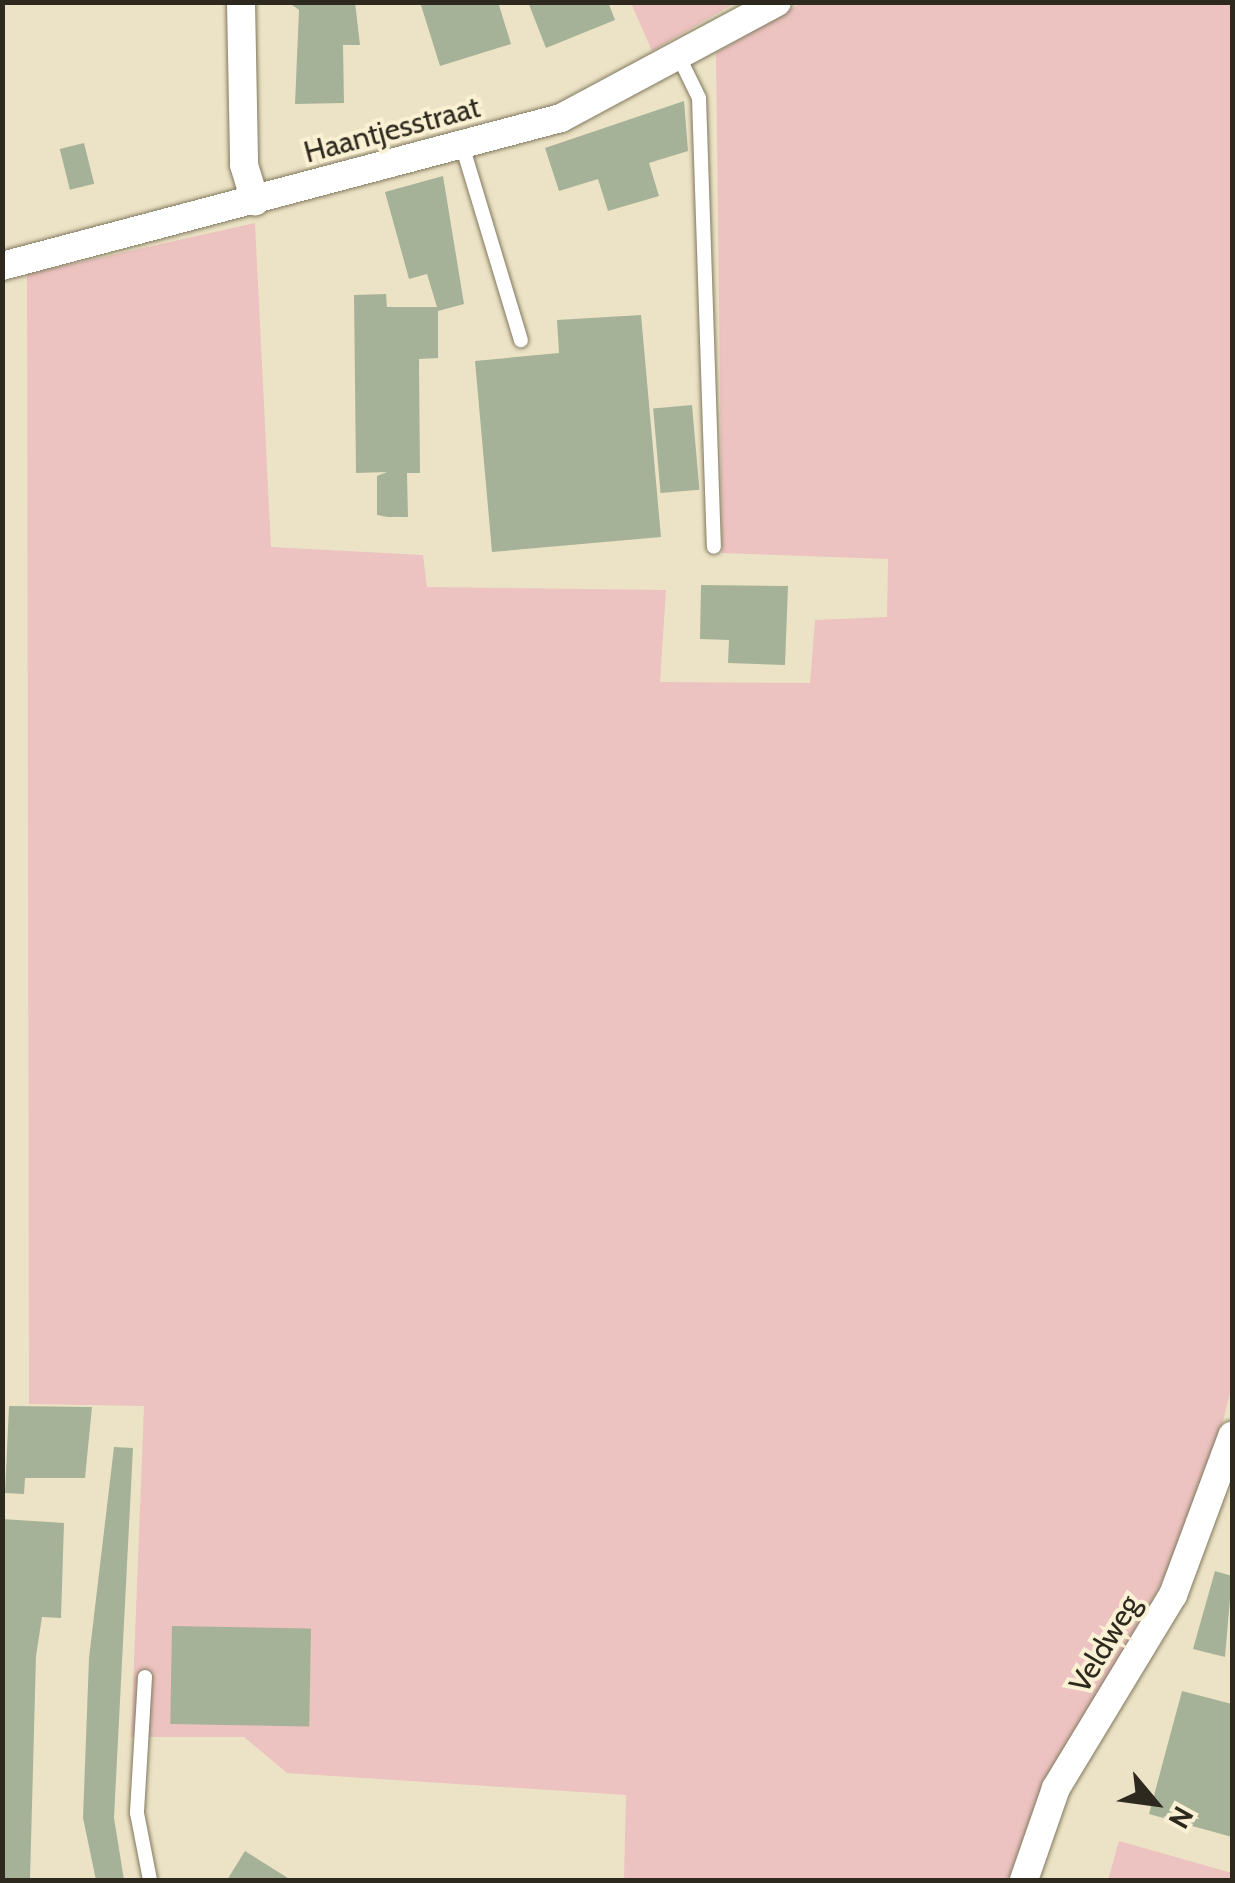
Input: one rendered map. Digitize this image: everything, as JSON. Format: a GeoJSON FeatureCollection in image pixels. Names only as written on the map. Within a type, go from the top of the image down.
{"type":"FeatureCollection","features":[{"type":"Feature","properties":{"kind":"street"},"geometry":{"type":"LineString","coordinates":[[241,2],[244,165],[255,200]]}},
{"type":"Feature","properties":{"kind":"street","name":"Haantjesstraat"},"geometry":{"type":"LineString","coordinates":[[2,266],[561,118],[680,58],[777,2]]}},
{"type":"Feature","properties":{"kind":"street","name":"Veldweg"},"geometry":{"type":"LineString","coordinates":[[1024,1880],[1056,1788],[1172,1595],[1232,1436]]}},
{"type":"Feature","properties":{"kind":"lane"},"geometry":{"type":"LineString","coordinates":[[680,58],[699,98],[714,546]]}},
{"type":"Feature","properties":{"kind":"lane"},"geometry":{"type":"LineString","coordinates":[[462,145],[521,340]]}},
{"type":"Feature","properties":{"kind":"lane"},"geometry":{"type":"LineString","coordinates":[[146,1677],[137,1813],[150,1880]]}},
{"type":"Feature","properties":{"kind":"shaded area"},"geometry":{"type":"Polygon","coordinates":[[[631,3],[735,3],[652,51],[631,3]]]}},
{"type":"Feature","properties":{"kind":"shaded area"},"geometry":{"type":"Polygon","coordinates":[[[801,3],[1232,3],[1232,1386],[1202,1502],[1012,1880],[624,1880],[626,1795],[287,1773],[244,1737],[131,1737],[144,1406],[29,1404],[27,274],[255,223],[271,547],[423,555],[427,587],[666,590],[660,682],[810,683],[815,620],[887,617],[888,559],[722,553],[716,53],[801,3]]]}},
{"type":"Feature","properties":{"kind":"shaded area"},"geometry":{"type":"Polygon","coordinates":[[[1119,1841],[1232,1873],[1232,1880],[1108,1880],[1119,1841]]]}},
{"type":"Feature","properties":{"kind":"building"},"geometry":{"type":"Polygon","coordinates":[[[288,2],[355,2],[360,45],[343,45],[344,103],[295,104],[299,10],[288,2]]]}},
{"type":"Feature","properties":{"kind":"building"},"geometry":{"type":"Polygon","coordinates":[[[420,2],[498,2],[511,44],[440,66],[420,2]]]}},
{"type":"Feature","properties":{"kind":"building"},"geometry":{"type":"Polygon","coordinates":[[[528,2],[608,2],[615,20],[546,48],[528,2]]]}},
{"type":"Feature","properties":{"kind":"building"},"geometry":{"type":"Polygon","coordinates":[[[684,101],[688,151],[649,163],[659,196],[608,211],[598,179],[559,191],[545,148],[684,101]]]}},
{"type":"Feature","properties":{"kind":"building"},"geometry":{"type":"Polygon","coordinates":[[[84,143],[94,184],[70,190],[60,149],[84,143]]]}},
{"type":"Feature","properties":{"kind":"building"},"geometry":{"type":"Polygon","coordinates":[[[443,176],[464,304],[438,311],[438,358],[419,359],[420,473],[407,473],[408,517],[387,517],[377,515],[377,476],[387,472],[356,473],[354,295],[386,294],[387,307],[437,307],[427,274],[409,279],[385,192],[443,176]]]}},
{"type":"Feature","properties":{"kind":"building"},"geometry":{"type":"Polygon","coordinates":[[[641,315],[661,537],[492,552],[475,361],[559,353],[557,320],[641,315]]]}},
{"type":"Feature","properties":{"kind":"building"},"geometry":{"type":"Polygon","coordinates":[[[692,405],[699,490],[661,493],[653,408],[692,405]]]}},
{"type":"Feature","properties":{"kind":"building"},"geometry":{"type":"Polygon","coordinates":[[[701,585],[788,586],[785,665],[728,663],[729,640],[700,639],[701,585]]]}},
{"type":"Feature","properties":{"kind":"building"},"geometry":{"type":"Polygon","coordinates":[[[9,1406],[92,1407],[85,1478],[25,1478],[24,1494],[5,1493],[9,1406]]]}},
{"type":"Feature","properties":{"kind":"building"},"geometry":{"type":"Polygon","coordinates":[[[114,1447],[133,1448],[114,1818],[124,1880],[96,1880],[83,1818],[89,1658],[114,1447]]]}},
{"type":"Feature","properties":{"kind":"building"},"geometry":{"type":"Polygon","coordinates":[[[2,1519],[64,1523],[61,1618],[42,1617],[36,1656],[30,1880],[2,1880],[2,1519]]]}},
{"type":"Feature","properties":{"kind":"building"},"geometry":{"type":"Polygon","coordinates":[[[1215,1571],[1232,1576],[1225,1657],[1193,1649],[1215,1571]]]}},
{"type":"Feature","properties":{"kind":"building"},"geometry":{"type":"Polygon","coordinates":[[[172,1626],[311,1628],[309,1726],[170,1724],[172,1626]]]}},
{"type":"Feature","properties":{"kind":"building"},"geometry":{"type":"Polygon","coordinates":[[[1182,1691],[1232,1704],[1232,1837],[1149,1814],[1182,1691]]]}},
{"type":"Feature","properties":{"kind":"building"},"geometry":{"type":"Polygon","coordinates":[[[245,1851],[291,1880],[227,1880],[245,1851]]]}}]}
